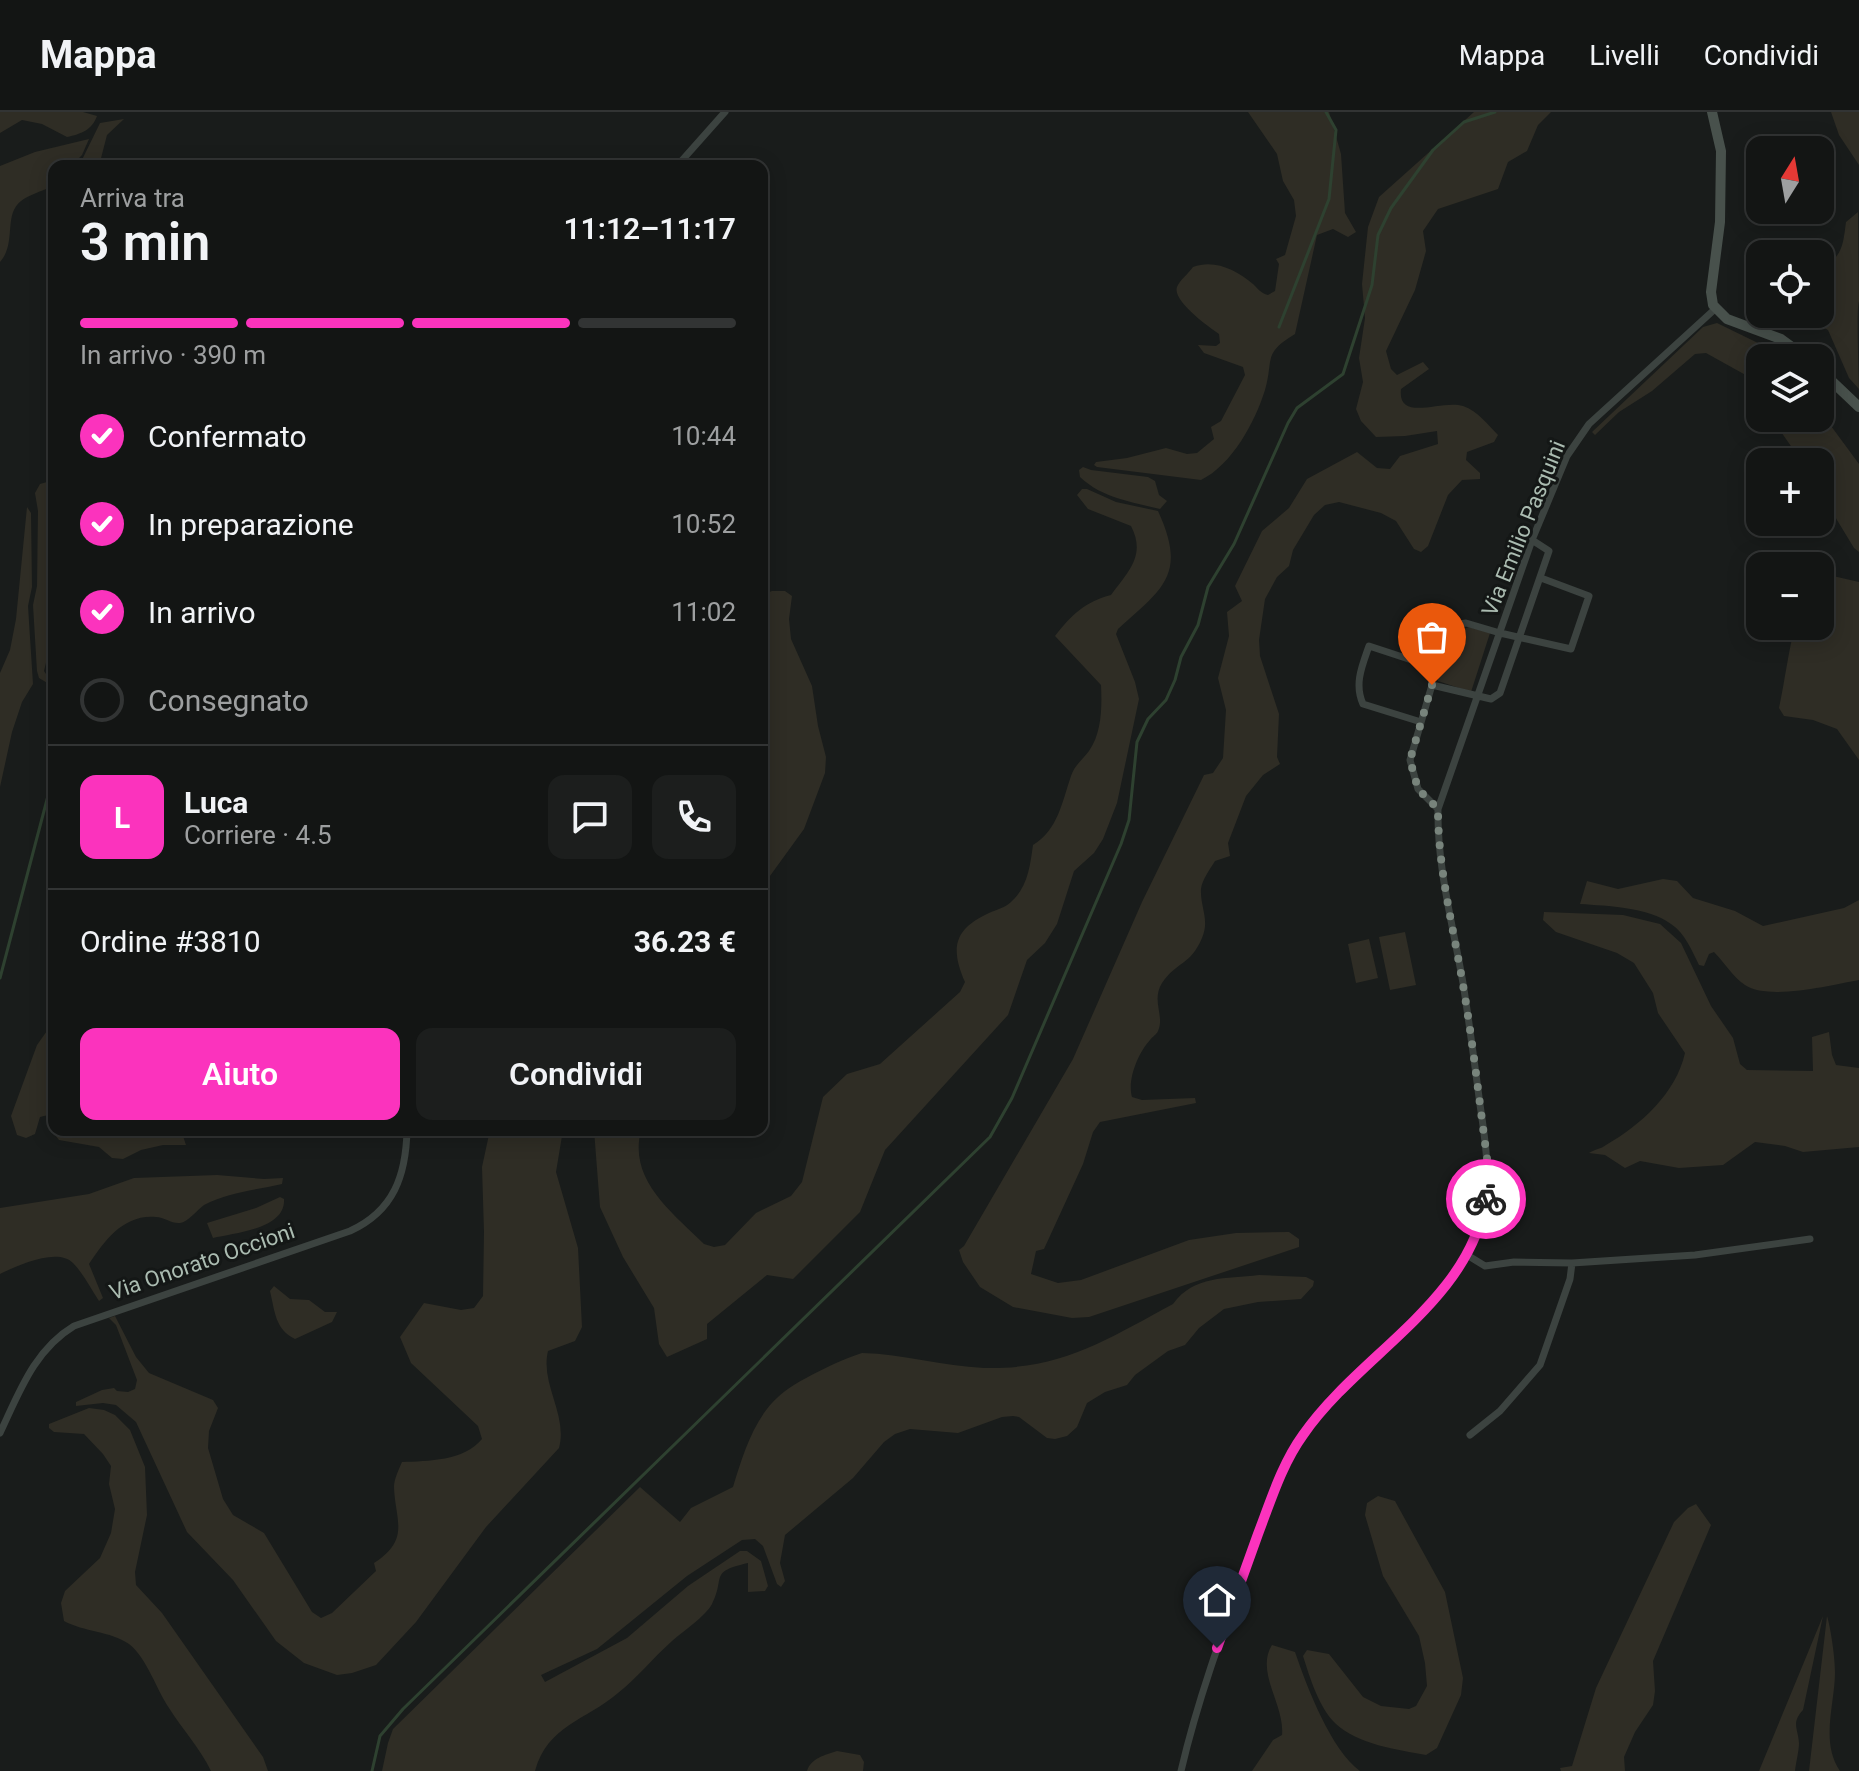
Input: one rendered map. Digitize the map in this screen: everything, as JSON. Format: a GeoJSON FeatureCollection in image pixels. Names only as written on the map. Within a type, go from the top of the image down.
{"type":"FeatureCollection","features":[{"type":"Feature","properties":{"kind":"street"},"geometry":{"type":"LineString","coordinates":[[682,160],[725,112]]}},
{"type":"Feature","properties":{"kind":"street"},"geometry":{"type":"LineString","coordinates":[[1712,112],[1721,151],[1720,222],[1711,292],[1715,309],[1733,323],[1788,344]]}},
{"type":"Feature","properties":{"kind":"street","name":"Via Emilio Pasquini"},"geometry":{"type":"LineString","coordinates":[[1181,1771],[1189,1734],[1217,1648],[1274,1492],[1295,1447],[1323,1408],[1441,1291],[1467,1255],[1477,1232],[1484,1209],[1488,1166],[1463,983],[1444,889],[1438,809],[1532,540],[1576,440],[1589,424],[1715,309]]}},
{"type":"Feature","properties":{"kind":"street"},"geometry":{"type":"LineString","coordinates":[[1834,383],[1859,407]]}},
{"type":"Feature","properties":{"kind":"street"},"geometry":{"type":"LineString","coordinates":[[1432,685],[1477,698],[1491,699],[1500,693],[1549,551],[1532,540]]}},
{"type":"Feature","properties":{"kind":"street"},"geometry":{"type":"LineString","coordinates":[[1438,809],[1418,789],[1410,760],[1432,685],[1430,666],[1453,625],[1466,623],[1571,649],[1589,596],[1541,578]]}},
{"type":"Feature","properties":{"kind":"street"},"geometry":{"type":"LineString","coordinates":[[1421,722],[1363,704],[1358,686],[1360,673],[1369,646],[1430,666]]}},
{"type":"Feature","properties":{"kind":"street","name":"Via Onorato Occioni"},"geometry":{"type":"LineString","coordinates":[[0,1433],[38,1357],[56,1338],[74,1326],[366,1223],[385,1207],[398,1186],[405,1161],[407,1136]]}},
{"type":"Feature","properties":{"kind":"street"},"geometry":{"type":"LineString","coordinates":[[1467,1255],[1485,1266],[1514,1262],[1572,1263],[1695,1255],[1810,1239]]}},
{"type":"Feature","properties":{"kind":"street"},"geometry":{"type":"LineString","coordinates":[[1470,1435],[1500,1411],[1540,1365],[1570,1279],[1572,1263]]}},
{"type":"Feature","properties":{"kind":"shaded area"},"geometry":{"type":"Polygon","coordinates":[[[0,112],[83,112],[97,116],[85,131],[67,137],[42,124],[22,120],[0,133],[0,112]]]}},
{"type":"Feature","properties":{"kind":"shaded area"},"geometry":{"type":"Polygon","coordinates":[[[1248,112],[1329,112],[1341,154],[1345,213],[1356,232],[1348,237],[1333,229],[1317,235],[1295,334],[1273,352],[1265,390],[1255,415],[1241,441],[1223,464],[1201,480],[1097,467],[1094,465],[1096,462],[1166,448],[1187,454],[1197,453],[1214,439],[1211,427],[1221,421],[1245,375],[1243,367],[1204,353],[1198,345],[1216,346],[1220,343],[1219,334],[1185,306],[1177,287],[1193,267],[1209,264],[1232,270],[1268,295],[1275,291],[1279,264],[1276,259],[1285,255],[1296,216],[1294,200],[1283,181],[1277,154],[1248,112]]]}},
{"type":"Feature","properties":{"kind":"shaded area"},"geometry":{"type":"Polygon","coordinates":[[[1474,112],[1551,112],[1538,125],[1527,151],[1508,162],[1498,189],[1438,209],[1423,231],[1426,251],[1415,290],[1386,351],[1391,369],[1397,375],[1423,362],[1429,369],[1401,389],[1406,405],[1423,408],[1463,406],[1478,415],[1498,435],[1494,442],[1467,452],[1466,460],[1480,473],[1480,479],[1462,480],[1448,495],[1428,546],[1421,552],[1414,549],[1396,521],[1381,513],[1339,502],[1325,505],[1314,515],[1293,550],[1289,566],[1277,577],[1265,599],[1259,640],[1260,656],[1279,714],[1277,757],[1280,764],[1263,775],[1246,796],[1228,843],[1230,856],[1215,861],[1205,878],[1201,889],[1205,919],[1202,938],[1193,954],[1162,983],[1158,996],[1160,1025],[1141,1052],[1131,1083],[1132,1097],[1142,1100],[1195,1098],[1196,1103],[1100,1122],[1044,1249],[1036,1251],[1031,1274],[1058,1283],[1081,1280],[1189,1240],[1236,1233],[1289,1232],[1299,1239],[1299,1247],[1089,1317],[1072,1318],[1013,1307],[980,1287],[963,1262],[959,1250],[1073,1059],[1142,902],[1204,775],[1213,773],[1223,758],[1226,710],[1218,678],[1229,636],[1227,612],[1242,601],[1235,586],[1262,531],[1289,508],[1307,479],[1357,452],[1377,468],[1390,469],[1400,456],[1438,444],[1437,431],[1376,437],[1361,421],[1356,409],[1363,382],[1359,358],[1365,318],[1362,284],[1368,227],[1379,197],[1474,112]]]}},
{"type":"Feature","properties":{"kind":"shaded area"},"geometry":{"type":"Polygon","coordinates":[[[1831,112],[1859,112],[1859,165],[1839,135],[1831,112]]]}},
{"type":"Feature","properties":{"kind":"shaded area"},"geometry":{"type":"Polygon","coordinates":[[[124,119],[107,135],[101,160],[82,160],[100,123],[124,119]]]}},
{"type":"Feature","properties":{"kind":"shaded area"},"geometry":{"type":"Polygon","coordinates":[[[89,139],[77,160],[48,160],[48,188],[24,199],[16,207],[8,246],[0,262],[0,166],[35,152],[89,139]]]}},
{"type":"Feature","properties":{"kind":"shaded area"},"geometry":{"type":"Polygon","coordinates":[[[1858,212],[1859,389],[1849,378],[1828,330],[1824,328],[1834,328],[1834,259],[1843,244],[1846,222],[1858,212]]]}},
{"type":"Feature","properties":{"kind":"shaded area"},"geometry":{"type":"Polygon","coordinates":[[[1717,323],[1760,344],[1746,344],[1746,375],[1706,353],[1695,354],[1652,391],[1619,412],[1595,435],[1592,432],[1703,327],[1717,323]]]}},
{"type":"Feature","properties":{"kind":"shaded area"},"geometry":{"type":"Polygon","coordinates":[[[1834,430],[1859,464],[1859,552],[1834,515],[1834,448],[1792,448],[1781,432],[1834,430]]]}},
{"type":"Feature","properties":{"kind":"shaded area"},"geometry":{"type":"Polygon","coordinates":[[[1083,467],[1148,477],[1155,481],[1159,495],[1167,501],[1160,509],[1108,495],[1080,477],[1079,470],[1083,467]]]}},
{"type":"Feature","properties":{"kind":"shaded area"},"geometry":{"type":"Polygon","coordinates":[[[48,479],[48,654],[44,671],[48,683],[39,678],[37,671],[33,605],[37,586],[38,511],[35,493],[40,484],[48,479]]]}},
{"type":"Feature","properties":{"kind":"shaded area"},"geometry":{"type":"Polygon","coordinates":[[[1082,489],[1087,489],[1116,502],[1158,511],[1170,550],[1170,565],[1159,590],[1116,634],[1139,699],[1117,803],[1103,839],[1094,853],[1074,871],[1057,924],[1045,943],[1027,960],[1008,1015],[885,1150],[860,1212],[793,1279],[767,1275],[707,1324],[707,1339],[667,1357],[659,1344],[654,1308],[623,1257],[600,1207],[594,1136],[640,1136],[641,1164],[656,1194],[704,1244],[714,1247],[725,1245],[756,1213],[791,1196],[802,1182],[823,1097],[847,1074],[880,1064],[960,992],[965,982],[957,949],[962,933],[977,919],[1009,904],[1017,896],[1027,876],[1033,845],[1054,823],[1072,772],[1089,751],[1099,728],[1101,685],[1055,636],[1080,610],[1111,595],[1133,562],[1137,546],[1131,526],[1088,509],[1077,495],[1082,489]]]}},
{"type":"Feature","properties":{"kind":"shaded area"},"geometry":{"type":"Polygon","coordinates":[[[27,507],[31,513],[32,587],[28,606],[33,684],[22,702],[12,732],[0,787],[0,673],[10,650],[16,619],[27,507]]]}},
{"type":"Feature","properties":{"kind":"shaded area"},"geometry":{"type":"Polygon","coordinates":[[[1834,576],[1859,582],[1859,760],[1837,729],[1813,720],[1784,716],[1779,708],[1792,640],[1834,640],[1834,576]]]}},
{"type":"Feature","properties":{"kind":"shaded area"},"geometry":{"type":"Polygon","coordinates":[[[785,591],[792,596],[789,619],[791,639],[812,686],[826,757],[825,773],[804,829],[768,879],[768,593],[785,591]]]}},
{"type":"Feature","properties":{"kind":"shaded area"},"geometry":{"type":"Polygon","coordinates":[[[1469,627],[1490,633],[1471,692],[1438,681],[1436,666],[1455,632],[1469,627]]]}},
{"type":"Feature","properties":{"kind":"shaded area"},"geometry":{"type":"Polygon","coordinates":[[[1663,879],[1677,881],[1693,898],[1735,911],[1763,926],[1844,908],[1859,900],[1859,980],[1784,992],[1756,990],[1741,982],[1714,952],[1709,954],[1704,966],[1699,965],[1680,932],[1662,918],[1627,908],[1580,904],[1587,881],[1618,889],[1663,879]]]}},
{"type":"Feature","properties":{"kind":"shaded area"},"geometry":{"type":"Polygon","coordinates":[[[1544,912],[1623,915],[1660,924],[1681,943],[1711,1006],[1733,1038],[1740,1064],[1747,1070],[1813,1071],[1812,1037],[1829,1032],[1836,1065],[1859,1068],[1859,1147],[1803,1152],[1755,1142],[1723,1165],[1679,1168],[1640,1161],[1625,1168],[1605,1155],[1589,1153],[1619,1137],[1644,1118],[1674,1081],[1685,1053],[1658,1013],[1653,993],[1634,963],[1617,953],[1556,932],[1543,920],[1544,912]]]}},
{"type":"Feature","properties":{"kind":"shaded area"},"geometry":{"type":"Polygon","coordinates":[[[1405,932],[1416,985],[1390,990],[1379,937],[1405,932]]]}},
{"type":"Feature","properties":{"kind":"shaded area"},"geometry":{"type":"Polygon","coordinates":[[[1369,939],[1378,978],[1356,983],[1348,944],[1369,939]]]}},
{"type":"Feature","properties":{"kind":"shaded area"},"geometry":{"type":"Polygon","coordinates":[[[48,1029],[48,1115],[40,1117],[35,1134],[26,1138],[17,1135],[11,1116],[37,1045],[48,1029]]]}},
{"type":"Feature","properties":{"kind":"shaded area"},"geometry":{"type":"Polygon","coordinates":[[[56,1136],[183,1136],[186,1145],[163,1145],[141,1150],[123,1159],[112,1158],[99,1147],[59,1140],[56,1136]]]}},
{"type":"Feature","properties":{"kind":"shaded area"},"geometry":{"type":"Polygon","coordinates":[[[489,1136],[562,1136],[556,1172],[578,1248],[582,1327],[575,1341],[548,1351],[548,1375],[560,1424],[559,1448],[486,1527],[416,1622],[376,1665],[337,1675],[304,1663],[276,1641],[233,1580],[187,1532],[136,1422],[116,1405],[76,1406],[76,1402],[102,1390],[114,1388],[128,1392],[135,1389],[137,1380],[116,1325],[109,1318],[115,1316],[136,1357],[149,1373],[213,1400],[218,1408],[209,1431],[208,1448],[223,1499],[233,1515],[264,1533],[312,1612],[321,1618],[332,1613],[376,1571],[374,1563],[393,1546],[398,1528],[394,1487],[402,1462],[456,1456],[482,1439],[478,1426],[411,1363],[400,1337],[424,1303],[461,1310],[474,1308],[483,1296],[482,1167],[489,1136]]]}},
{"type":"Feature","properties":{"kind":"shaded area"},"geometry":{"type":"Polygon","coordinates":[[[217,1175],[283,1178],[282,1184],[213,1201],[180,1223],[145,1217],[116,1230],[89,1264],[103,1298],[99,1301],[80,1271],[66,1259],[47,1257],[0,1274],[0,1208],[89,1194],[134,1178],[217,1175]]]}},
{"type":"Feature","properties":{"kind":"shaded area"},"geometry":{"type":"Polygon","coordinates":[[[280,1197],[284,1199],[282,1209],[268,1223],[213,1238],[207,1223],[280,1197]]]}},
{"type":"Feature","properties":{"kind":"shaded area"},"geometry":{"type":"Polygon","coordinates":[[[1259,1275],[1306,1277],[1314,1281],[1301,1299],[1258,1302],[1224,1309],[1199,1328],[1185,1345],[1168,1351],[1135,1375],[1127,1385],[1105,1392],[1087,1403],[1077,1427],[1067,1436],[1047,1438],[1019,1417],[1013,1416],[958,1433],[910,1429],[895,1434],[884,1442],[853,1478],[785,1535],[780,1563],[785,1581],[781,1587],[777,1584],[763,1546],[755,1539],[742,1540],[687,1576],[597,1649],[541,1675],[545,1682],[627,1638],[688,1586],[740,1551],[747,1551],[761,1561],[768,1586],[765,1591],[748,1592],[748,1563],[727,1569],[720,1577],[716,1595],[705,1614],[618,1693],[558,1733],[541,1756],[535,1771],[382,1771],[393,1729],[640,1487],[680,1522],[691,1508],[733,1487],[745,1451],[762,1416],[778,1397],[806,1378],[862,1353],[984,1368],[1037,1364],[1105,1340],[1173,1304],[1201,1283],[1259,1275]]]}},
{"type":"Feature","properties":{"kind":"shaded area"},"geometry":{"type":"Polygon","coordinates":[[[274,1286],[290,1299],[309,1300],[325,1312],[337,1312],[332,1322],[295,1339],[288,1335],[275,1313],[270,1291],[274,1286]]]}},
{"type":"Feature","properties":{"kind":"shaded area"},"geometry":{"type":"Polygon","coordinates":[[[89,1408],[115,1415],[130,1430],[145,1467],[147,1515],[135,1572],[136,1585],[162,1613],[263,1757],[268,1771],[211,1771],[135,1650],[114,1636],[64,1621],[61,1603],[65,1591],[100,1558],[111,1533],[115,1509],[109,1484],[111,1466],[103,1454],[84,1434],[54,1432],[49,1424],[89,1408]]]}},
{"type":"Feature","properties":{"kind":"shaded area"},"geometry":{"type":"Polygon","coordinates":[[[1378,1496],[1395,1501],[1445,1592],[1463,1678],[1461,1695],[1437,1748],[1426,1755],[1366,1741],[1336,1724],[1320,1701],[1303,1656],[1307,1650],[1329,1654],[1363,1697],[1381,1706],[1409,1709],[1416,1706],[1427,1686],[1419,1636],[1383,1576],[1365,1515],[1367,1503],[1378,1496]]]}},
{"type":"Feature","properties":{"kind":"shaded area"},"geometry":{"type":"Polygon","coordinates":[[[1696,1504],[1711,1525],[1653,1661],[1653,1705],[1635,1732],[1624,1757],[1625,1771],[1561,1771],[1560,1768],[1572,1766],[1596,1688],[1674,1522],[1696,1504]]]}},
{"type":"Feature","properties":{"kind":"shaded area"},"geometry":{"type":"Polygon","coordinates":[[[1823,1616],[1803,1710],[1796,1722],[1799,1743],[1795,1771],[1759,1771],[1823,1616]]]}},
{"type":"Feature","properties":{"kind":"shaded area"},"geometry":{"type":"Polygon","coordinates":[[[1827,1616],[1835,1672],[1831,1748],[1840,1771],[1809,1771],[1827,1616]]]}},
{"type":"Feature","properties":{"kind":"shaded area"},"geometry":{"type":"Polygon","coordinates":[[[1272,1645],[1295,1652],[1330,1733],[1349,1761],[1360,1771],[1252,1771],[1273,1740],[1282,1735],[1282,1724],[1268,1677],[1268,1655],[1272,1645]]]}},
{"type":"Feature","properties":{"kind":"shaded area"},"geometry":{"type":"Polygon","coordinates":[[[837,1751],[860,1755],[864,1762],[863,1771],[807,1771],[815,1760],[837,1751]]]}},
{"type":"Feature","properties":{"kind":"waterway"},"geometry":{"type":"LineString","coordinates":[[1279,327],[1329,199],[1336,130],[1326,112]]}},
{"type":"Feature","properties":{"kind":"waterway"},"geometry":{"type":"LineString","coordinates":[[372,1771],[380,1736],[403,1709],[990,1137],[1012,1098],[1121,844],[1129,820],[1137,742],[1148,719],[1166,700],[1181,657],[1198,625],[1208,587],[1234,544],[1297,408],[1343,374],[1372,285],[1378,235],[1391,208],[1433,150],[1464,122],[1495,112]]}},
{"type":"Feature","properties":{"kind":"waterway"},"geometry":{"type":"LineString","coordinates":[[0,978],[48,796]]}},
{"type":"Feature","properties":{"kind":"way so far"},"geometry":{"type":"LineString","coordinates":[[1432,685],[1410,760],[1411,772],[1418,789],[1438,809],[1444,889],[1463,983],[1488,1166],[1486,1199]]}},
{"type":"Feature","properties":{"kind":"route"},"geometry":{"type":"LineString","coordinates":[[1217,1648],[1280,1476],[1295,1447],[1323,1408],[1441,1291],[1471,1247],[1486,1199]]}}]}
